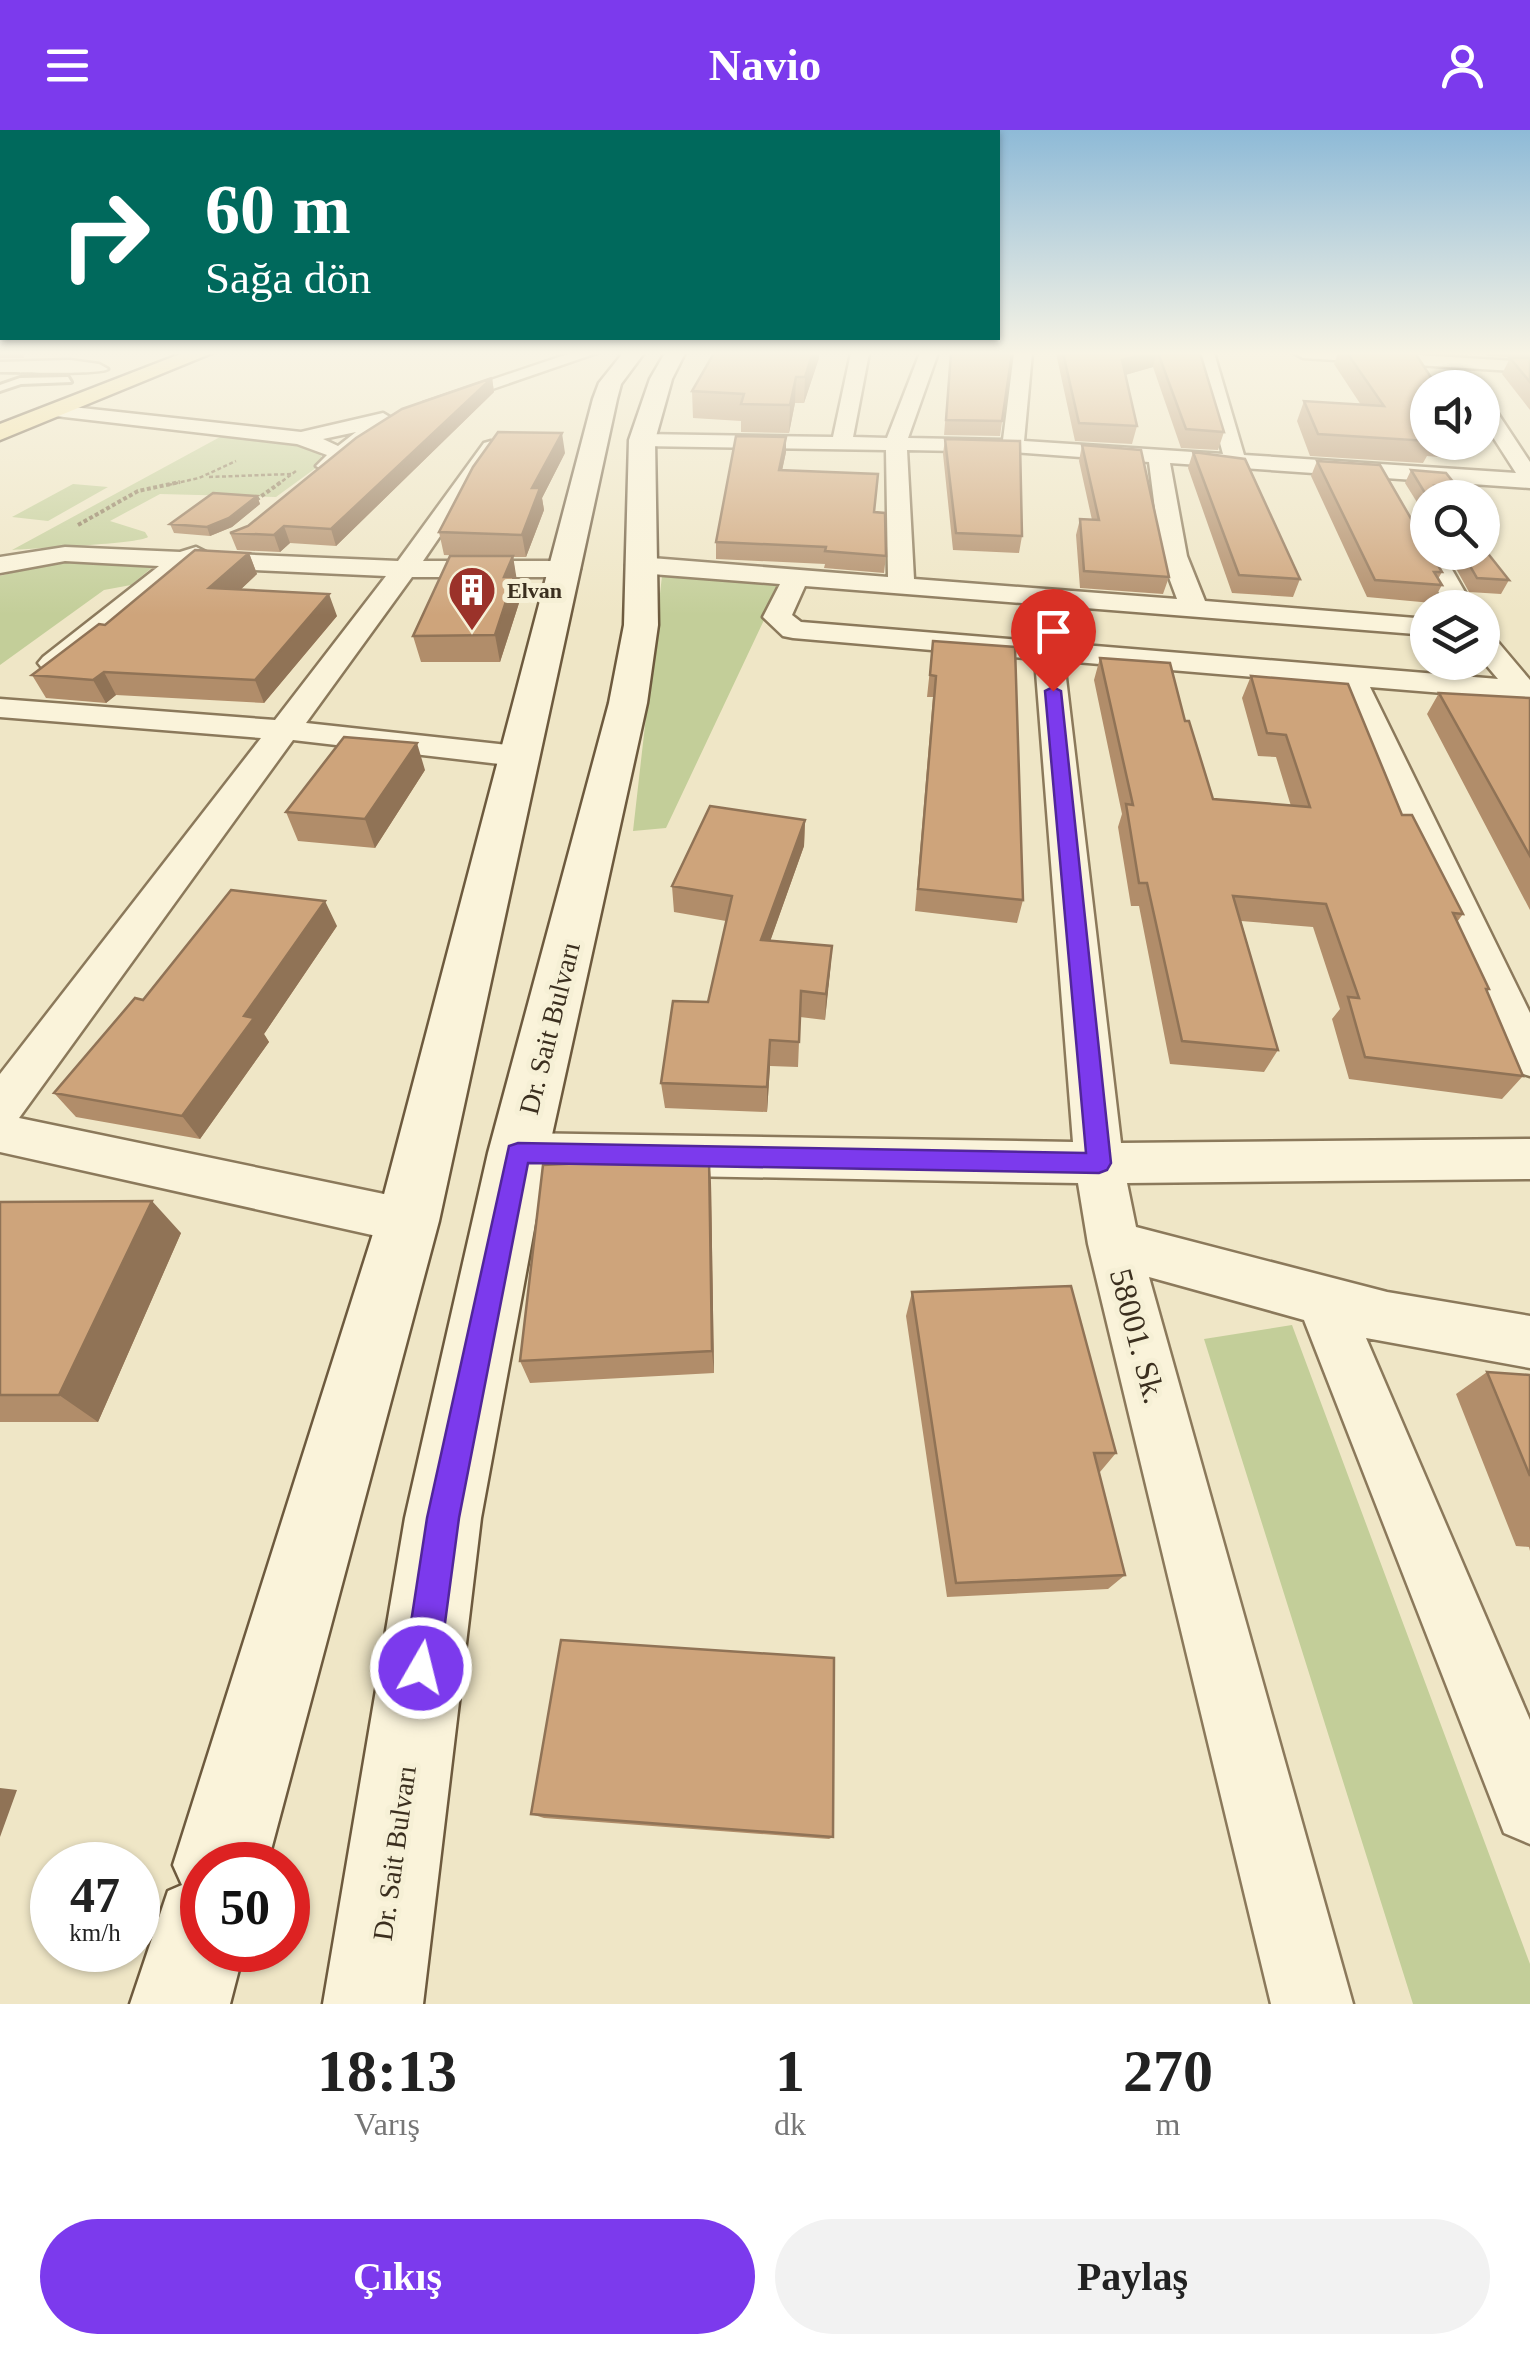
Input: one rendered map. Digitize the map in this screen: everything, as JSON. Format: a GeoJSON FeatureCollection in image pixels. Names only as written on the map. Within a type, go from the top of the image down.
{"type":"FeatureCollection","features":[{"type":"Feature","properties":{"kind":"main road","name":"Dr. Sait Bulvarı"},"geometry":{"type":"LineString","coordinates":[[373,2004],[443,1518],[518,1153],[628,703],[599,605],[604,440]]}},
{"type":"Feature","properties":{"kind":"main road","name":"Dr. Sait Bulvarı"},"geometry":{"type":"LineString","coordinates":[[227,1842],[408,1221],[517,756],[599,605],[642,440]]}},
{"type":"Feature","properties":{"kind":"main road"},"geometry":{"type":"LineString","coordinates":[[180,2004],[189,1972]]}},
{"type":"Feature","properties":{"kind":"street"},"geometry":{"type":"LineString","coordinates":[[309,440],[328,446],[334,460]]}},
{"type":"Feature","properties":{"kind":"street"},"geometry":{"type":"LineString","coordinates":[[298,480],[362,440]]}},
{"type":"Feature","properties":{"kind":"street"},"geometry":{"type":"LineString","coordinates":[[733,440],[1013,446],[1388,481],[1530,479]]}},
{"type":"Feature","properties":{"kind":"street"},"geometry":{"type":"LineString","coordinates":[[1013,446],[1014,440]]}},
{"type":"Feature","properties":{"kind":"street"},"geometry":{"type":"LineString","coordinates":[[1229,440],[1236,464]]}},
{"type":"Feature","properties":{"kind":"street"},"geometry":{"type":"LineString","coordinates":[[1505,440],[1530,479]]}},
{"type":"Feature","properties":{"kind":"street"},"geometry":{"type":"LineString","coordinates":[[896,442],[901,588]]}},
{"type":"Feature","properties":{"kind":"street"},"geometry":{"type":"LineString","coordinates":[[0,1108],[406,569],[491,447]]}},
{"type":"Feature","properties":{"kind":"street"},"geometry":{"type":"LineString","coordinates":[[1159,458],[1174,556],[1194,609]]}},
{"type":"Feature","properties":{"kind":"street"},"geometry":{"type":"LineString","coordinates":[[0,707],[183,559],[243,535]]}},
{"type":"Feature","properties":{"kind":"street"},"geometry":{"type":"LineString","coordinates":[[0,565],[66,554],[406,569],[599,605],[795,579],[1410,626]]}},
{"type":"Feature","properties":{"kind":"street"},"geometry":{"type":"LineString","coordinates":[[795,579],[777,617],[793,630],[1526,691]]}},
{"type":"Feature","properties":{"kind":"street","name":"58001. Sk."},"geometry":{"type":"LineString","coordinates":[[1049,652],[1099,1163],[1114,1244],[1312,2004]]}},
{"type":"Feature","properties":{"kind":"street"},"geometry":{"type":"LineString","coordinates":[[1500,661],[1526,691]]}},
{"type":"Feature","properties":{"kind":"street"},"geometry":{"type":"LineString","coordinates":[[1350,676],[1530,1059]]}},
{"type":"Feature","properties":{"kind":"street"},"geometry":{"type":"LineString","coordinates":[[0,707],[285,730],[517,756]]}},
{"type":"Feature","properties":{"kind":"street"},"geometry":{"type":"LineString","coordinates":[[0,1132],[408,1221]]}},
{"type":"Feature","properties":{"kind":"street"},"geometry":{"type":"LineString","coordinates":[[518,1153],[1099,1163],[1530,1158]]}},
{"type":"Feature","properties":{"kind":"street"},"geometry":{"type":"LineString","coordinates":[[1114,1244],[1387,1318],[1530,1342]]}},
{"type":"Feature","properties":{"kind":"street"},"geometry":{"type":"LineString","coordinates":[[1323,1300],[1530,1807]]}},
{"type":"Feature","properties":{"kind":"path"},"geometry":{"type":"LineString","coordinates":[[199,478],[242,456]]}},
{"type":"Feature","properties":{"kind":"path"},"geometry":{"type":"LineString","coordinates":[[77,525],[138,490],[199,478],[298,480]]}},
{"type":"Feature","properties":{"kind":"green space"},"geometry":{"type":"Polygon","coordinates":[[[214,440],[297,442],[317,448],[324,462],[276,497],[160,494],[110,521],[145,532],[148,537],[107,544],[12,550],[214,440]]]}},
{"type":"Feature","properties":{"kind":"green space"},"geometry":{"type":"Polygon","coordinates":[[[73,484],[108,487],[48,521],[12,517],[73,484]]]}},
{"type":"Feature","properties":{"kind":"green space"},"geometry":{"type":"Polygon","coordinates":[[[60,560],[154,566],[131,585],[104,590],[0,665],[0,576],[60,560]]]}},
{"type":"Feature","properties":{"kind":"green space"},"geometry":{"type":"Polygon","coordinates":[[[662,576],[781,584],[666,828],[633,831],[662,576]]]}},
{"type":"Feature","properties":{"kind":"green space"},"geometry":{"type":"Polygon","coordinates":[[[1292,1325],[1530,1964],[1530,2004],[1413,2004],[1204,1339],[1292,1325]]]}},
{"type":"Feature","properties":{"kind":"building"},"geometry":{"type":"Polygon","coordinates":[[[353,440],[425,440],[331,529],[284,526],[274,535],[230,533],[248,526],[353,440]]]}},
{"type":"Feature","properties":{"kind":"building"},"geometry":{"type":"Polygon","coordinates":[[[492,440],[558,440],[532,488],[540,488],[522,535],[439,532],[473,467],[492,440]]]}},
{"type":"Feature","properties":{"kind":"building"},"geometry":{"type":"Polygon","coordinates":[[[735,440],[785,440],[779,470],[878,474],[874,512],[885,513],[886,556],[825,551],[826,547],[716,542],[735,440]]]}},
{"type":"Feature","properties":{"kind":"building"},"geometry":{"type":"Polygon","coordinates":[[[945,440],[1020,441],[1022,536],[956,533],[945,440]]]}},
{"type":"Feature","properties":{"kind":"building"},"geometry":{"type":"Polygon","coordinates":[[[1082,445],[1141,450],[1169,577],[1084,571],[1080,519],[1099,520],[1082,445]]]}},
{"type":"Feature","properties":{"kind":"building"},"geometry":{"type":"Polygon","coordinates":[[[1193,452],[1245,459],[1300,579],[1239,575],[1193,452]]]}},
{"type":"Feature","properties":{"kind":"building"},"geometry":{"type":"Polygon","coordinates":[[[1317,461],[1380,465],[1410,517],[1410,570],[1442,572],[1434,572],[1442,585],[1375,580],[1317,461]]]}},
{"type":"Feature","properties":{"kind":"building"},"geometry":{"type":"Polygon","coordinates":[[[1411,470],[1446,473],[1452,480],[1417,480],[1411,470]]]}},
{"type":"Feature","properties":{"kind":"building"},"geometry":{"type":"Polygon","coordinates":[[[213,493],[257,496],[229,518],[207,527],[170,524],[213,493]]]}},
{"type":"Feature","properties":{"kind":"building"},"geometry":{"type":"Polygon","coordinates":[[[195,550],[249,553],[209,588],[329,594],[255,680],[104,672],[93,680],[32,675],[99,624],[105,625],[195,550]]]}},
{"type":"Feature","properties":{"kind":"building"},"geometry":{"type":"Polygon","coordinates":[[[450,556],[513,556],[504,577],[514,577],[495,635],[413,636],[450,556]]]}},
{"type":"Feature","properties":{"kind":"building"},"geometry":{"type":"Polygon","coordinates":[[[1500,569],[1509,580],[1477,578],[1472,570],[1500,569]]]}},
{"type":"Feature","properties":{"kind":"building"},"geometry":{"type":"Polygon","coordinates":[[[933,641],[1015,647],[1023,900],[918,889],[936,676],[930,675],[933,641]]]}},
{"type":"Feature","properties":{"kind":"building"},"geometry":{"type":"Polygon","coordinates":[[[1100,658],[1170,663],[1185,721],[1189,721],[1213,799],[1310,807],[1286,735],[1267,733],[1251,676],[1348,684],[1402,815],[1412,815],[1463,914],[1453,913],[1489,989],[1523,1076],[1365,1057],[1348,997],[1359,998],[1326,904],[1233,896],[1278,1050],[1182,1041],[1147,883],[1139,883],[1126,804],[1133,805],[1100,658]]]}},
{"type":"Feature","properties":{"kind":"building"},"geometry":{"type":"Polygon","coordinates":[[[1439,693],[1530,698],[1530,856],[1439,693]]]}},
{"type":"Feature","properties":{"kind":"building"},"geometry":{"type":"Polygon","coordinates":[[[344,737],[417,743],[365,819],[286,812],[344,737]]]}},
{"type":"Feature","properties":{"kind":"building"},"geometry":{"type":"Polygon","coordinates":[[[710,806],[805,820],[761,940],[832,946],[826,994],[801,991],[799,1042],[770,1040],[767,1087],[661,1083],[673,1001],[708,1002],[732,896],[672,886],[710,806]]]}},
{"type":"Feature","properties":{"kind":"building"},"geometry":{"type":"Polygon","coordinates":[[[231,890],[325,901],[244,1016],[254,1018],[182,1116],[54,1093],[135,998],[143,1000],[231,890]]]}},
{"type":"Feature","properties":{"kind":"building"},"geometry":{"type":"Polygon","coordinates":[[[709,1157],[712,1351],[520,1361],[543,1165],[709,1157]]]}},
{"type":"Feature","properties":{"kind":"building"},"geometry":{"type":"Polygon","coordinates":[[[152,1201],[59,1395],[0,1395],[0,1202],[152,1201]]]}},
{"type":"Feature","properties":{"kind":"building"},"geometry":{"type":"Polygon","coordinates":[[[1071,1286],[1116,1453],[1094,1453],[1125,1575],[956,1583],[912,1292],[1071,1286]]]}},
{"type":"Feature","properties":{"kind":"building"},"geometry":{"type":"Polygon","coordinates":[[[1487,1372],[1530,1375],[1530,1476],[1487,1372]]]}},
{"type":"Feature","properties":{"kind":"building"},"geometry":{"type":"Polygon","coordinates":[[[561,1640],[834,1658],[833,1837],[531,1814],[561,1640]]]}},
{"type":"Feature","properties":{"kind":"place","name":"Elvan"},"geometry":{"type":"Point","coordinates":[472,632]}},
{"type":"Feature","properties":{"kind":"route"},"geometry":{"type":"LineString","coordinates":[[421,1668],[443,1518],[518,1153],[1099,1163],[1053,691]]}}]}
